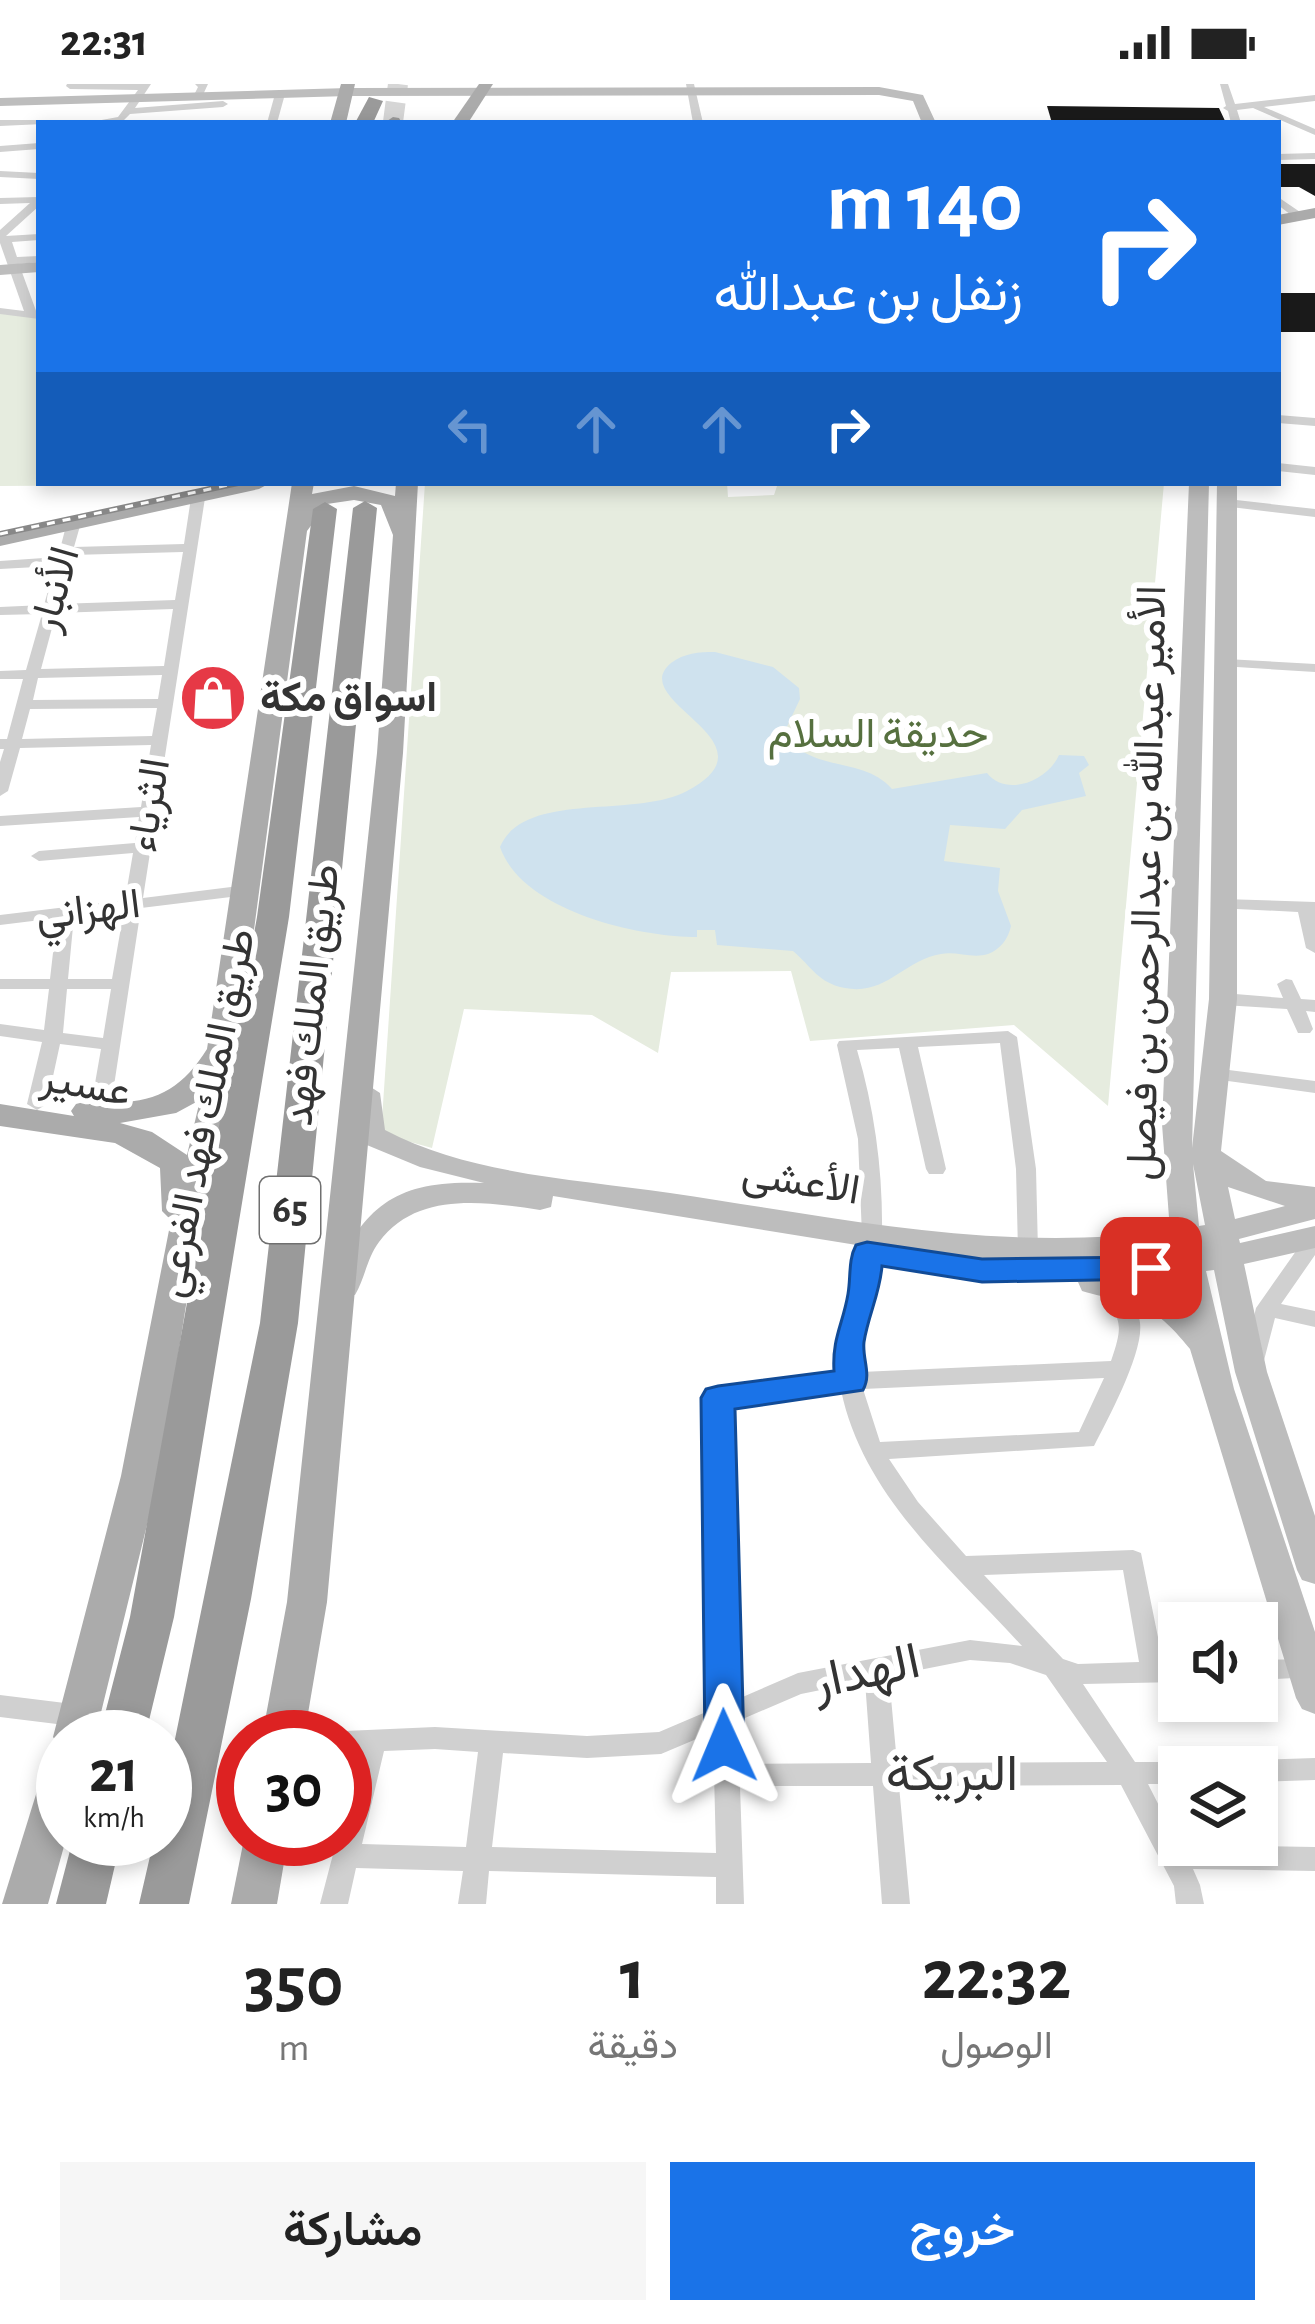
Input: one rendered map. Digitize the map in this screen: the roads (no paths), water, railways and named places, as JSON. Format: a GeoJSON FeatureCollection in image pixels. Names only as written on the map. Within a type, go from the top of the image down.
{"type":"FeatureCollection","features":[{"type":"Feature","properties":{"kind":"highway"},"geometry":{"type":"LineString","coordinates":[[368,120],[375,101]]}},
{"type":"Feature","properties":{"kind":"highway","name":"طريق الملك فهد"},"geometry":{"type":"LineString","coordinates":[[129,1710],[152,1617],[273,917],[309,504]]}},
{"type":"Feature","properties":{"kind":"highway","name":"طريق الملك فهد"},"geometry":{"type":"LineString","coordinates":[[164,1904],[230,1599],[279,1323],[364,508]]}},
{"type":"Feature","properties":{"kind":"highway"},"geometry":{"type":"LineString","coordinates":[[80,1904],[90,1866]]}},
{"type":"Feature","properties":{"kind":"main road"},"geometry":{"type":"LineString","coordinates":[[340,120],[348,88]]}},
{"type":"Feature","properties":{"kind":"main road"},"geometry":{"type":"LineString","coordinates":[[462,120],[483,88]]}},
{"type":"Feature","properties":{"kind":"main road"},"geometry":{"type":"LineString","coordinates":[[1281,235],[1315,230]]}},
{"type":"Feature","properties":{"kind":"main road"},"geometry":{"type":"LineString","coordinates":[[227,491],[247,486]]}},
{"type":"Feature","properties":{"kind":"main road"},"geometry":{"type":"LineString","coordinates":[[395,486],[402,532]]}},
{"type":"Feature","properties":{"kind":"main road"},"geometry":{"type":"LineString","coordinates":[[288,1710],[307,1602],[390,753],[406,486]]}},
{"type":"Feature","properties":{"kind":"main road"},"geometry":{"type":"LineString","coordinates":[[0,539],[73,526],[196,490]]}},
{"type":"Feature","properties":{"kind":"main road"},"geometry":{"type":"LineString","coordinates":[[0,521],[196,490],[279,495],[309,504],[354,494],[389,501],[402,532]]}},
{"type":"Feature","properties":{"kind":"main road","name":"طريق الملك فهد الفرعي"},"geometry":{"type":"LineString","coordinates":[[82,1710],[140,1476],[173,1280],[213,1118],[309,504]]}},
{"type":"Feature","properties":{"kind":"main road","name":"عسير"},"geometry":{"type":"LineString","coordinates":[[0,1098],[100,1112],[136,1113],[172,1103],[209,1076],[228,1033]]}},
{"type":"Feature","properties":{"kind":"main road","name":"عسير"},"geometry":{"type":"LineString","coordinates":[[0,1115],[117,1133],[141,1140],[176,1162],[181,1189],[173,1280]]}},
{"type":"Feature","properties":{"kind":"main road"},"geometry":{"type":"LineString","coordinates":[[25,1904],[36,1866]]}},
{"type":"Feature","properties":{"kind":"main road"},"geometry":{"type":"LineString","coordinates":[[254,1904],[261,1866]]}},
{"type":"Feature","properties":{"kind":"street"},"geometry":{"type":"LineString","coordinates":[[483,88],[670,84]]}},
{"type":"Feature","properties":{"kind":"street"},"geometry":{"type":"LineString","coordinates":[[794,84],[918,92],[935,102],[943,120]]}},
{"type":"Feature","properties":{"kind":"street"},"geometry":{"type":"LineString","coordinates":[[1224,84],[1235,120]]}},
{"type":"Feature","properties":{"kind":"street"},"geometry":{"type":"LineString","coordinates":[[1305,84],[1315,87]]}},
{"type":"Feature","properties":{"kind":"street"},"geometry":{"type":"LineString","coordinates":[[689,86],[697,120]]}},
{"type":"Feature","properties":{"kind":"street"},"geometry":{"type":"LineString","coordinates":[[0,102],[69,90],[135,100],[160,117],[249,90],[689,86],[901,92],[922,101],[927,120]]}},
{"type":"Feature","properties":{"kind":"street"},"geometry":{"type":"LineString","coordinates":[[69,90],[98,99],[135,100],[200,88],[226,100]]}},
{"type":"Feature","properties":{"kind":"street"},"geometry":{"type":"LineString","coordinates":[[1260,90],[1280,102]]}},
{"type":"Feature","properties":{"kind":"street"},"geometry":{"type":"LineString","coordinates":[[274,120],[288,91]]}},
{"type":"Feature","properties":{"kind":"street"},"geometry":{"type":"LineString","coordinates":[[1228,108],[1315,98]]}},
{"type":"Feature","properties":{"kind":"street"},"geometry":{"type":"LineString","coordinates":[[88,120],[98,99]]}},
{"type":"Feature","properties":{"kind":"street"},"geometry":{"type":"LineString","coordinates":[[93,120],[135,100]]}},
{"type":"Feature","properties":{"kind":"street"},"geometry":{"type":"LineString","coordinates":[[214,119],[226,100]]}},
{"type":"Feature","properties":{"kind":"street"},"geometry":{"type":"LineString","coordinates":[[1252,105],[1315,132]]}},
{"type":"Feature","properties":{"kind":"street"},"geometry":{"type":"LineString","coordinates":[[1295,124],[1315,121]]}},
{"type":"Feature","properties":{"kind":"street"},"geometry":{"type":"LineString","coordinates":[[0,123],[36,123]]}},
{"type":"Feature","properties":{"kind":"street"},"geometry":{"type":"LineString","coordinates":[[0,134],[10,134],[18,123]]}},
{"type":"Feature","properties":{"kind":"street"},"geometry":{"type":"LineString","coordinates":[[0,149],[36,146]]}},
{"type":"Feature","properties":{"kind":"street"},"geometry":{"type":"LineString","coordinates":[[1281,157],[1315,156]]}},
{"type":"Feature","properties":{"kind":"street"},"geometry":{"type":"LineString","coordinates":[[0,174],[35,175]]}},
{"type":"Feature","properties":{"kind":"street"},"geometry":{"type":"LineString","coordinates":[[0,201],[36,201]]}},
{"type":"Feature","properties":{"kind":"street"},"geometry":{"type":"LineString","coordinates":[[35,316],[8,256],[17,221],[36,204]]}},
{"type":"Feature","properties":{"kind":"street"},"geometry":{"type":"LineString","coordinates":[[0,221],[17,221]]}},
{"type":"Feature","properties":{"kind":"street"},"geometry":{"type":"LineString","coordinates":[[8,256],[36,239]]}},
{"type":"Feature","properties":{"kind":"street"},"geometry":{"type":"LineString","coordinates":[[8,256],[36,280]]}},
{"type":"Feature","properties":{"kind":"street"},"geometry":{"type":"LineString","coordinates":[[0,308],[35,316]]}},
{"type":"Feature","properties":{"kind":"street"},"geometry":{"type":"LineString","coordinates":[[1281,419],[1315,422]]}},
{"type":"Feature","properties":{"kind":"street"},"geometry":{"type":"LineString","coordinates":[[1281,467],[1315,471]]}},
{"type":"Feature","properties":{"kind":"street","name":"الأمير عبدالله بن عبدالرحمن بن فيصل"},"geometry":{"type":"LineString","coordinates":[[1199,486],[1176,1124],[1188,1253],[1205,1346],[1315,1698]]}},
{"type":"Feature","properties":{"kind":"street","name":"الثرياء"},"geometry":{"type":"LineString","coordinates":[[100,1112],[196,490]]}},
{"type":"Feature","properties":{"kind":"street"},"geometry":{"type":"LineString","coordinates":[[1227,493],[1315,513]]}},
{"type":"Feature","properties":{"kind":"street","name":"الأمير عبدالله بن عبدالرحمن بن فيصل"},"geometry":{"type":"LineString","coordinates":[[1227,493],[1223,999],[1206,1154],[1251,1372],[1315,1570]]}},
{"type":"Feature","properties":{"kind":"street","name":"الأنبار"},"geometry":{"type":"LineString","coordinates":[[1,785],[7,744],[23,705],[73,526]]}},
{"type":"Feature","properties":{"kind":"street"},"geometry":{"type":"LineString","coordinates":[[0,566],[65,556],[190,548]]}},
{"type":"Feature","properties":{"kind":"street"},"geometry":{"type":"LineString","coordinates":[[0,610],[181,604]]}},
{"type":"Feature","properties":{"kind":"street"},"geometry":{"type":"LineString","coordinates":[[1226,663],[1315,668]]}},
{"type":"Feature","properties":{"kind":"street"},"geometry":{"type":"LineString","coordinates":[[0,675],[171,670]]}},
{"type":"Feature","properties":{"kind":"street"},"geometry":{"type":"LineString","coordinates":[[23,705],[166,703]]}},
{"type":"Feature","properties":{"kind":"street"},"geometry":{"type":"LineString","coordinates":[[7,744],[160,740]]}},
{"type":"Feature","properties":{"kind":"street"},"geometry":{"type":"LineString","coordinates":[[0,820],[148,811]]}},
{"type":"Feature","properties":{"kind":"street"},"geometry":{"type":"LineString","coordinates":[[39,856],[143,847]]}},
{"type":"Feature","properties":{"kind":"street","name":"الهزاني"},"geometry":{"type":"LineString","coordinates":[[0,920],[247,890]]}},
{"type":"Feature","properties":{"kind":"street"},"geometry":{"type":"LineString","coordinates":[[1223,904],[1310,907],[1315,948]]}},
{"type":"Feature","properties":{"kind":"street"},"geometry":{"type":"LineString","coordinates":[[37,1104],[53,1036],[66,913]]}},
{"type":"Feature","properties":{"kind":"street"},"geometry":{"type":"LineString","coordinates":[[1286,983],[1305,1005],[1304,1029]]}},
{"type":"Feature","properties":{"kind":"street"},"geometry":{"type":"LineString","coordinates":[[0,984],[121,984]]}},
{"type":"Feature","properties":{"kind":"street"},"geometry":{"type":"LineString","coordinates":[[1223,999],[1305,1005]]}},
{"type":"Feature","properties":{"kind":"street"},"geometry":{"type":"LineString","coordinates":[[0,1030],[111,1045]]}},
{"type":"Feature","properties":{"kind":"street"},"geometry":{"type":"LineString","coordinates":[[1028,1251],[1026,1169],[1008,1037],[908,1046],[845,1045],[862,1096],[874,1196],[863,1298],[848,1342],[853,1397],[874,1451],[884,1473],[1054,1666],[1132,1774],[1158,1827]]}},
{"type":"Feature","properties":{"kind":"street","name":"الأعشى"},"geometry":{"type":"LineString","coordinates":[[362,1042],[365,1114],[372,1136],[402,1152],[550,1185],[870,1244],[982,1270],[1092,1278],[1188,1253],[1315,1238]]}},
{"type":"Feature","properties":{"kind":"street"},"geometry":{"type":"LineString","coordinates":[[908,1046],[936,1169]]}},
{"type":"Feature","properties":{"kind":"street"},"geometry":{"type":"LineString","coordinates":[[1214,1074],[1315,1087]]}},
{"type":"Feature","properties":{"kind":"street"},"geometry":{"type":"LineString","coordinates":[[1206,1154],[1242,1185],[1271,1194],[1315,1197]]}},
{"type":"Feature","properties":{"kind":"street","name":"الأعشى"},"geometry":{"type":"LineString","coordinates":[[335,1308],[366,1236],[416,1200],[445,1193],[490,1192],[870,1244],[1188,1253]]}},
{"type":"Feature","properties":{"kind":"street","name":"الأعشى"},"geometry":{"type":"LineString","coordinates":[[1223,1248],[1315,1208]]}},
{"type":"Feature","properties":{"kind":"street"},"geometry":{"type":"LineString","coordinates":[[1251,1372],[1268,1308],[1315,1238]]}},
{"type":"Feature","properties":{"kind":"street"},"geometry":{"type":"LineString","coordinates":[[874,1451],[1086,1440],[1108,1398],[1130,1324],[1118,1299],[1092,1278]]}},
{"type":"Feature","properties":{"kind":"street"},"geometry":{"type":"LineString","coordinates":[[1092,1278],[1160,1297],[1174,1306],[1205,1346]]}},
{"type":"Feature","properties":{"kind":"street"},"geometry":{"type":"LineString","coordinates":[[1268,1308],[1315,1319]]}},
{"type":"Feature","properties":{"kind":"street"},"geometry":{"type":"LineString","coordinates":[[730,1904],[718,1398],[851,1381],[1115,1369]]}},
{"type":"Feature","properties":{"kind":"street"},"geometry":{"type":"LineString","coordinates":[[963,1566],[1133,1560],[1158,1645]]}},
{"type":"Feature","properties":{"kind":"street","name":"الهدار"},"geometry":{"type":"LineString","coordinates":[[374,1741],[587,1747],[662,1743],[798,1684],[970,1650],[1010,1653],[1078,1674],[1158,1672]]}},
{"type":"Feature","properties":{"kind":"street"},"geometry":{"type":"LineString","coordinates":[[876,1669],[896,1904]]}},
{"type":"Feature","properties":{"kind":"street"},"geometry":{"type":"LineString","coordinates":[[1278,1670],[1308,1669]]}},
{"type":"Feature","properties":{"kind":"street"},"geometry":{"type":"LineString","coordinates":[[0,1706],[36,1716]]}},
{"type":"Feature","properties":{"kind":"street"},"geometry":{"type":"LineString","coordinates":[[372,1749],[374,1741]]}},
{"type":"Feature","properties":{"kind":"street"},"geometry":{"type":"LineString","coordinates":[[472,1904],[492,1741]]}},
{"type":"Feature","properties":{"kind":"street"},"geometry":{"type":"LineString","coordinates":[[1278,1770],[1315,1769]]}},
{"type":"Feature","properties":{"kind":"street","name":"البريكة"},"geometry":{"type":"LineString","coordinates":[[725,1775],[1158,1773]]}},
{"type":"Feature","properties":{"kind":"street"},"geometry":{"type":"LineString","coordinates":[[372,1857],[728,1865]]}},
{"type":"Feature","properties":{"kind":"street"},"geometry":{"type":"LineString","coordinates":[[1278,1858],[1315,1859]]}},
{"type":"Feature","properties":{"kind":"street"},"geometry":{"type":"LineString","coordinates":[[334,1904],[344,1866]]}},
{"type":"Feature","properties":{"kind":"street"},"geometry":{"type":"LineString","coordinates":[[1178,1866],[1190,1904]]}},
{"type":"Feature","properties":{"kind":"water"},"geometry":{"type":"Polygon","coordinates":[[[715,652],[773,667],[799,688],[800,699],[783,735],[796,747],[824,761],[867,772],[892,789],[987,773],[1015,785],[1045,773],[1059,755],[1084,756],[1089,765],[1079,773],[1086,796],[1022,810],[1005,829],[950,825],[944,861],[1000,868],[998,891],[1011,926],[1000,946],[982,955],[941,954],[872,987],[845,988],[822,978],[793,951],[717,945],[715,930],[697,930],[697,937],[672,936],[585,916],[556,904],[512,869],[500,847],[513,829],[532,818],[665,799],[687,791],[712,773],[718,755],[711,739],[667,692],[662,678],[681,657],[715,652]]]}},
{"type":"Feature","properties":{"kind":"tunnel"},"geometry":{"type":"LineString","coordinates":[[393,120],[398,84]]}},
{"type":"Feature","properties":{"kind":"railway"},"geometry":{"type":"LineString","coordinates":[[0,534],[224,486]]}},
{"type":"Feature","properties":{"kind":"place","name":"اسواق مكة"},"geometry":{"type":"Point","coordinates":[213,698]}},
{"type":"Feature","properties":{"kind":"park label","name":"حديقة السلام"},"geometry":{"type":"Point","coordinates":[878,734]}}]}
